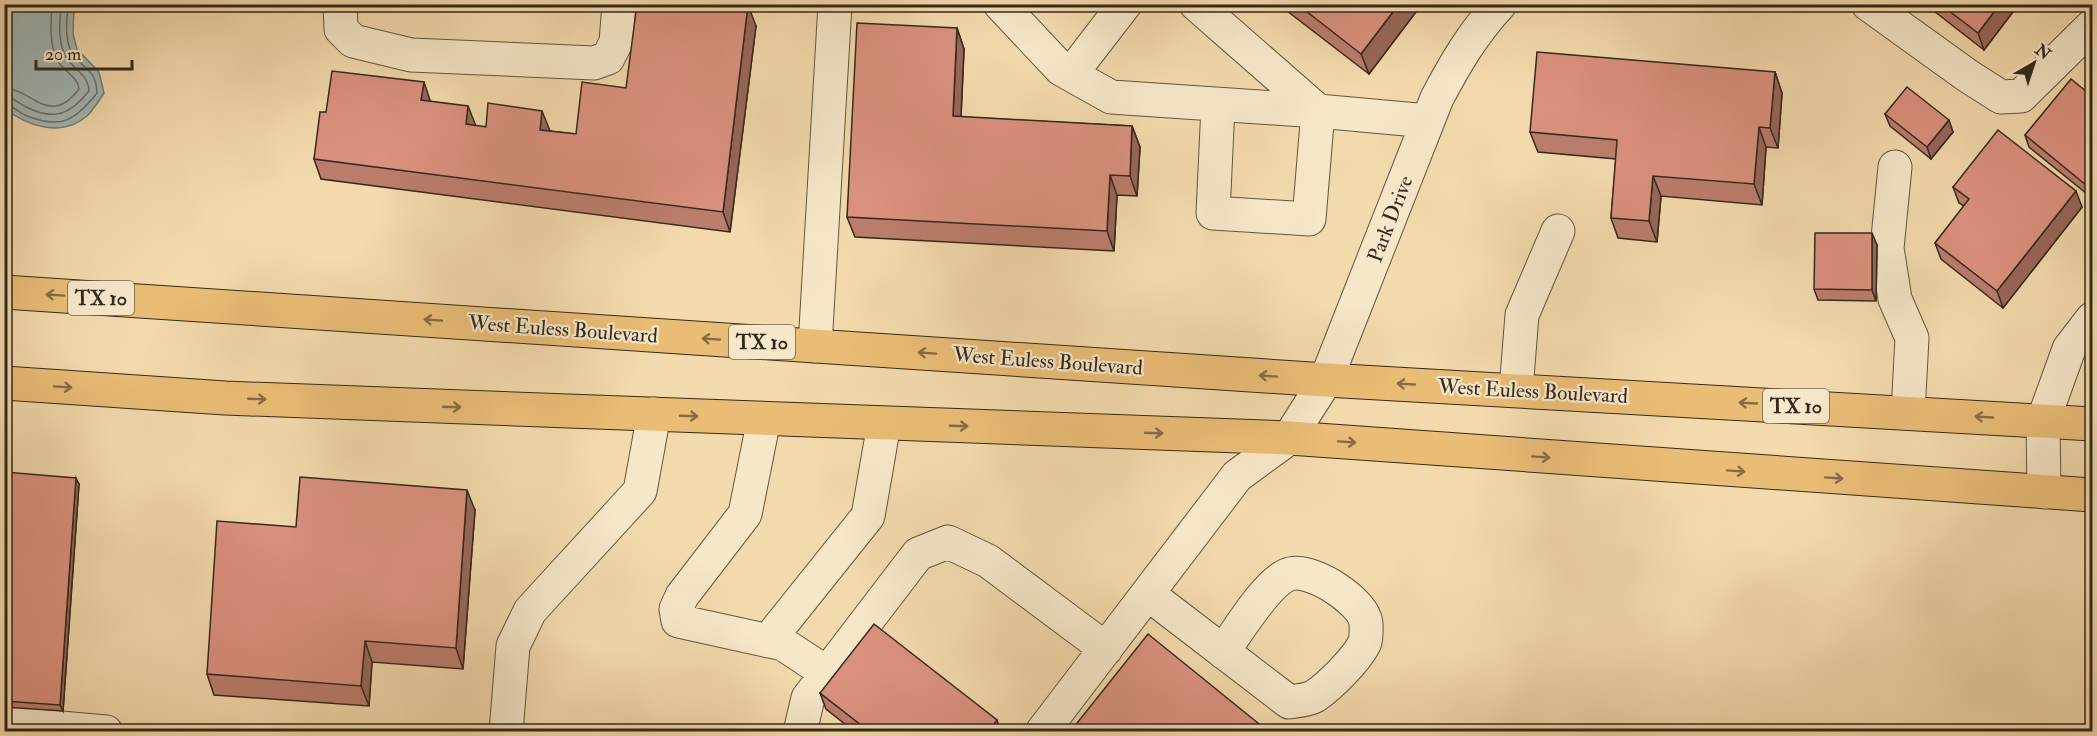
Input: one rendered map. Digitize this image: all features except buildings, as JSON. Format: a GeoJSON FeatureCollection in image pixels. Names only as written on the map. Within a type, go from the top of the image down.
{"type":"FeatureCollection","features":[{"type":"Feature","properties":{"kind":"main road","name":"West Euless Boulevard"},"geometry":{"type":"LineString","coordinates":[[4,292],[1326,380],[2092,424]]}},
{"type":"Feature","properties":{"kind":"main road"},"geometry":{"type":"LineString","coordinates":[[4,382],[225,398],[1289,438],[2092,495]]}},
{"type":"Feature","properties":{"kind":"street"},"geometry":{"type":"LineString","coordinates":[[340,4],[341,29],[353,41],[411,55],[594,63],[608,58],[616,42],[619,4]]}},
{"type":"Feature","properties":{"kind":"street"},"geometry":{"type":"LineString","coordinates":[[814,346],[835,4]]}},
{"type":"Feature","properties":{"kind":"street"},"geometry":{"type":"LineString","coordinates":[[1000,4],[1061,69],[1111,97],[1428,121]]}},
{"type":"Feature","properties":{"kind":"street"},"geometry":{"type":"LineString","coordinates":[[1071,74],[1125,4]]}},
{"type":"Feature","properties":{"kind":"street"},"geometry":{"type":"LineString","coordinates":[[1196,4],[1318,111]]}},
{"type":"Feature","properties":{"kind":"street","name":"Park Drive"},"geometry":{"type":"LineString","coordinates":[[1289,438],[1326,380],[1437,98],[1459,56],[1481,24],[1500,4]]}},
{"type":"Feature","properties":{"kind":"street"},"geometry":{"type":"LineString","coordinates":[[1868,4],[2001,97],[2021,96],[2092,26]]}},
{"type":"Feature","properties":{"kind":"street"},"geometry":{"type":"LineString","coordinates":[[1218,106],[1213,213],[1309,219],[1318,111]]}},
{"type":"Feature","properties":{"kind":"street"},"geometry":{"type":"LineString","coordinates":[[1895,167],[1887,248],[1895,299],[1912,338],[1908,413]]}},
{"type":"Feature","properties":{"kind":"street"},"geometry":{"type":"LineString","coordinates":[[1516,390],[1522,315],[1558,231]]}},
{"type":"Feature","properties":{"kind":"street"},"geometry":{"type":"LineString","coordinates":[[2044,492],[2043,421],[2069,349],[2092,319]]}},
{"type":"Feature","properties":{"kind":"street"},"geometry":{"type":"LineString","coordinates":[[506,732],[513,646],[530,611],[640,491],[654,414]]}},
{"type":"Feature","properties":{"kind":"street"},"geometry":{"type":"LineString","coordinates":[[764,419],[745,514],[682,596],[676,609],[678,621],[783,644],[827,673]]}},
{"type":"Feature","properties":{"kind":"street"},"geometry":{"type":"LineString","coordinates":[[768,641],[868,516],[884,424]]}},
{"type":"Feature","properties":{"kind":"street"},"geometry":{"type":"LineString","coordinates":[[1042,732],[1237,476],[1289,438]]}},
{"type":"Feature","properties":{"kind":"street"},"geometry":{"type":"LineString","coordinates":[[800,732],[808,698],[918,554],[948,543],[988,561],[1106,649]]}},
{"type":"Feature","properties":{"kind":"street"},"geometry":{"type":"LineString","coordinates":[[1148,594],[1223,652]]}},
{"type":"Feature","properties":{"kind":"street"},"geometry":{"type":"LineString","coordinates":[[4,723],[106,732]]}},
{"type":"Feature","properties":{"kind":"water"},"geometry":{"type":"Polygon","coordinates":[[[5,4],[74,5],[73,34],[77,49],[99,72],[104,93],[89,114],[77,123],[66,127],[45,127],[24,120],[5,109],[5,4]]]}}]}
